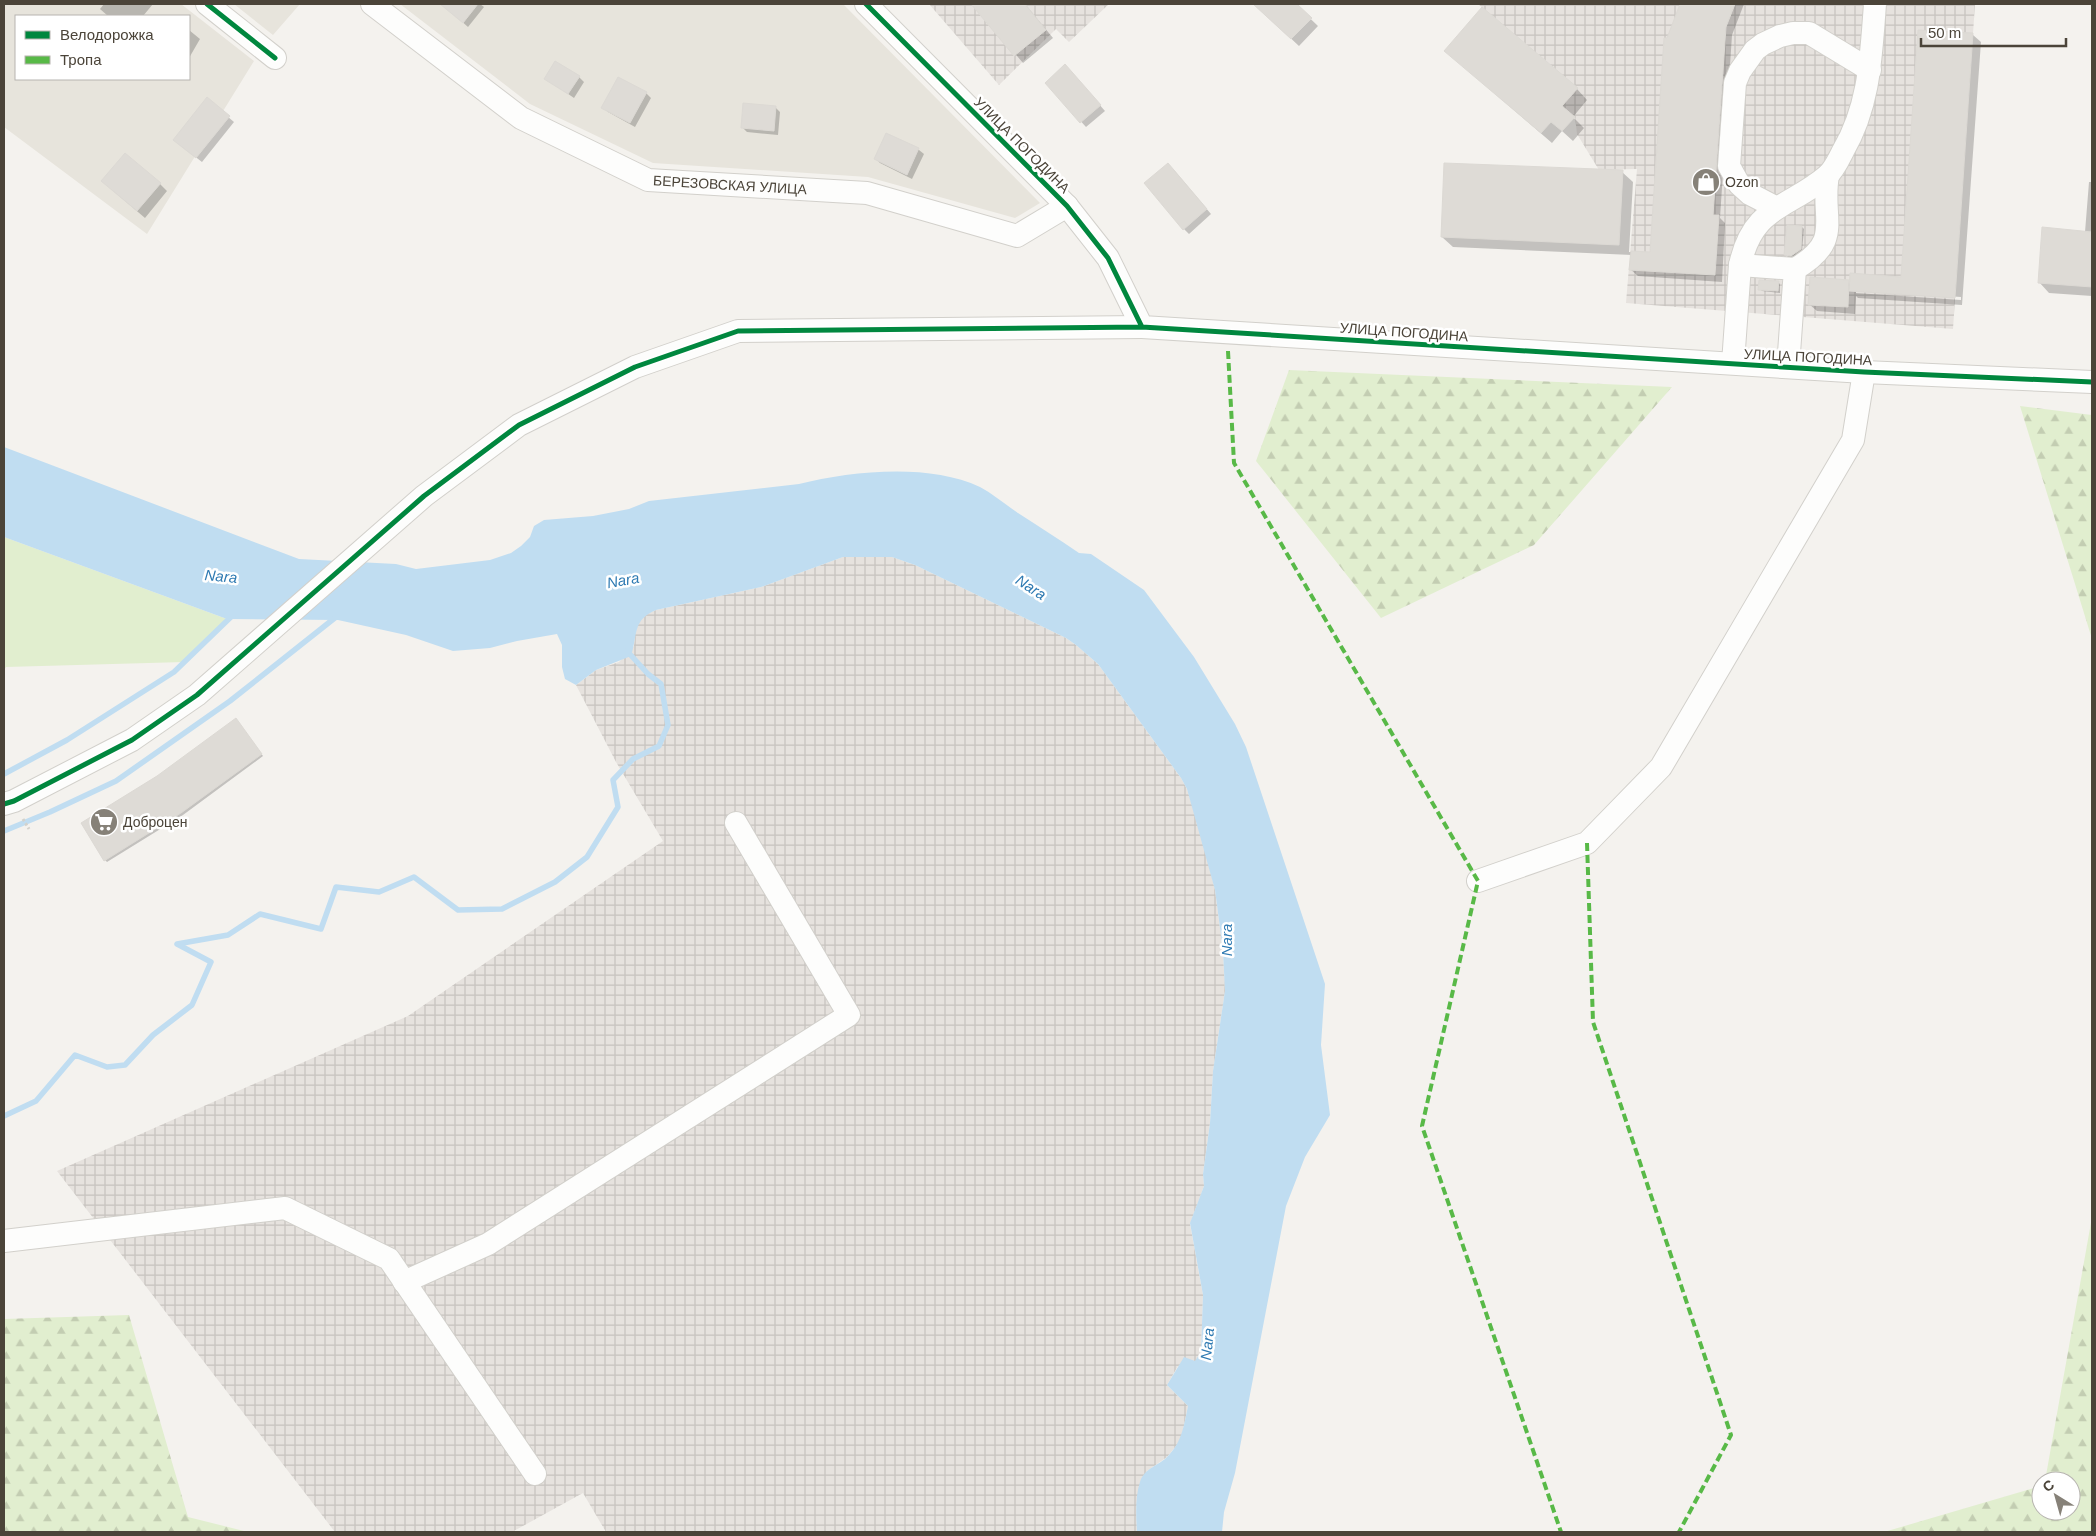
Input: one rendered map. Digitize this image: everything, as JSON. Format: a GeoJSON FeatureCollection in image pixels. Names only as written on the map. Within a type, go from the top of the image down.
{"type":"FeatureCollection","features":[{"type":"Feature","properties":{"kind":"street"},"geometry":{"type":"LineString","coordinates":[[208,4],[275,58]]}},
{"type":"Feature","properties":{"kind":"street","name":"БЕРЕЗОВСКАЯ УЛИЦА"},"geometry":{"type":"LineString","coordinates":[[372,4],[521,118],[648,180],[867,193],[1017,236],[1067,206]]}},
{"type":"Feature","properties":{"kind":"street","name":"УЛИЦА ПОГОДИНА"},"geometry":{"type":"LineString","coordinates":[[866,4],[1067,206],[1108,258],[1142,327],[1864,372],[2092,382]]}},
{"type":"Feature","properties":{"kind":"street"},"geometry":{"type":"LineString","coordinates":[[1740,265],[1795,269],[1809,261],[1824,241],[1829,218],[1825,191],[1828,175],[1846,146],[1862,109],[1870,70],[1875,4]]}},
{"type":"Feature","properties":{"kind":"street"},"geometry":{"type":"LineString","coordinates":[[1777,208],[1750,194],[1739,184],[1729,166],[1735,83],[1748,58],[1763,44],[1780,36],[1793,33],[1809,33],[1870,70]]}},
{"type":"Feature","properties":{"kind":"street"},"geometry":{"type":"LineString","coordinates":[[1733,364],[1740,265],[1743,251],[1754,229],[1766,215],[1828,175]]}},
{"type":"Feature","properties":{"kind":"street"},"geometry":{"type":"LineString","coordinates":[[1788,367],[1795,269]]}},
{"type":"Feature","properties":{"kind":"street"},"geometry":{"type":"LineString","coordinates":[[4,804],[14,801],[132,740],[197,695],[424,496],[519,425],[635,367],[738,330],[1142,327]]}},
{"type":"Feature","properties":{"kind":"street"},"geometry":{"type":"LineString","coordinates":[[1478,880],[1587,843],[1661,767],[1853,440],[1864,372]]}},
{"type":"Feature","properties":{"kind":"street"},"geometry":{"type":"LineString","coordinates":[[404,1282],[488,1244],[849,1015],[736,823]]}},
{"type":"Feature","properties":{"kind":"street"},"geometry":{"type":"LineString","coordinates":[[4,1241],[285,1208],[389,1259],[534,1474]]}},
{"type":"Feature","properties":{"kind":"path"},"geometry":{"type":"LineString","coordinates":[[23,818],[29,829]]}},
{"type":"Feature","properties":{"kind":"shaded area"},"geometry":{"type":"Polygon","coordinates":[[[4,4],[181,4],[254,61],[147,234],[4,127],[4,4]]]}},
{"type":"Feature","properties":{"kind":"shaded area"},"geometry":{"type":"Polygon","coordinates":[[[234,4],[300,4],[273,35],[234,4]]]}},
{"type":"Feature","properties":{"kind":"shaded area"},"geometry":{"type":"Polygon","coordinates":[[[400,4],[843,4],[1040,203],[1015,218],[868,177],[653,163],[530,104],[400,4]]]}},
{"type":"Feature","properties":{"kind":"shaded area"},"geometry":{"type":"Polygon","coordinates":[[[929,4],[1109,4],[1069,42],[1056,29],[999,85],[929,4]]]}},
{"type":"Feature","properties":{"kind":"shaded area"},"geometry":{"type":"Polygon","coordinates":[[[1478,4],[1975,4],[1953,329],[1626,303],[1637,169],[1599,170],[1577,134],[1575,117],[1562,106],[1577,88],[1478,4]]]}},
{"type":"Feature","properties":{"kind":"shaded area"},"geometry":{"type":"Polygon","coordinates":[[[843,557],[892,557],[915,565],[1066,638],[1076,645],[1098,664],[1181,778],[1187,789],[1200,829],[1215,890],[1223,951],[1225,991],[1213,1071],[1210,1123],[1203,1174],[1204,1186],[1190,1224],[1203,1295],[1201,1352],[1196,1361],[1178,1366],[1167,1385],[1188,1406],[1181,1440],[1167,1457],[1147,1471],[1136,1508],[1137,1532],[606,1532],[583,1493],[512,1532],[335,1532],[57,1171],[408,1016],[663,841],[616,762],[576,685],[596,670],[619,662],[634,646],[638,623],[646,614],[656,610],[761,587],[843,557]]]}},
{"type":"Feature","properties":{"kind":"green space"},"geometry":{"type":"Polygon","coordinates":[[[1289,370],[1672,387],[1534,545],[1381,618],[1256,461],[1289,370]]]}},
{"type":"Feature","properties":{"kind":"green space"},"geometry":{"type":"Polygon","coordinates":[[[2020,406],[2092,415],[2092,639],[2020,406]]]}},
{"type":"Feature","properties":{"kind":"green space"},"geometry":{"type":"Polygon","coordinates":[[[4,537],[227,619],[184,662],[6,667],[4,670],[4,537]]]}},
{"type":"Feature","properties":{"kind":"green space"},"geometry":{"type":"Polygon","coordinates":[[[2092,1217],[2092,1532],[1884,1532],[2031,1489],[2031,1521],[2081,1521],[2081,1471],[2047,1471],[2092,1217]]]}},
{"type":"Feature","properties":{"kind":"green space"},"geometry":{"type":"Polygon","coordinates":[[[129,1315],[188,1517],[248,1532],[4,1532],[4,1319],[129,1315]]]}},
{"type":"Feature","properties":{"kind":"water","name":"Nara"},"geometry":{"type":"Polygon","coordinates":[[[4,447],[299,559],[396,564],[416,569],[490,560],[511,553],[521,546],[530,537],[534,526],[544,520],[593,516],[629,509],[649,501],[799,484],[820,479],[866,473],[914,472],[938,475],[960,479],[980,487],[1079,553],[1091,554],[1144,590],[1194,657],[1235,724],[1246,747],[1325,984],[1321,1045],[1330,1115],[1305,1157],[1286,1206],[1235,1473],[1224,1512],[1222,1532],[1137,1532],[1138,1488],[1142,1477],[1173,1451],[1182,1433],[1187,1413],[1188,1406],[1167,1385],[1184,1357],[1195,1361],[1201,1352],[1203,1295],[1190,1223],[1204,1186],[1203,1174],[1210,1123],[1213,1071],[1225,991],[1223,951],[1215,890],[1187,789],[1098,664],[1066,638],[915,565],[892,557],[843,557],[761,587],[656,610],[648,614],[639,623],[631,656],[596,670],[576,685],[565,679],[562,667],[562,645],[557,634],[490,648],[453,651],[406,635],[338,620],[227,619],[4,537],[4,447]]]}},
{"type":"Feature","properties":{"kind":"building"},"geometry":{"type":"Polygon","coordinates":[[[440,4],[478,4],[463,23],[440,4]]]}},
{"type":"Feature","properties":{"kind":"building"},"geometry":{"type":"Polygon","coordinates":[[[971,4],[1025,4],[1046,30],[1014,56],[971,4]]]}},
{"type":"Feature","properties":{"kind":"building"},"geometry":{"type":"Polygon","coordinates":[[[1253,4],[1297,4],[1312,18],[1291,39],[1253,4]]]}},
{"type":"Feature","properties":{"kind":"building"},"geometry":{"type":"Polygon","coordinates":[[[1680,4],[1735,4],[1726,27],[1713,215],[1719,215],[1715,275],[1629,270],[1631,251],[1650,252],[1664,38],[1667,38],[1680,4]]]}},
{"type":"Feature","properties":{"kind":"building"},"geometry":{"type":"Polygon","coordinates":[[[1482,7],[1578,88],[1562,106],[1575,117],[1562,131],[1551,122],[1541,133],[1444,51],[1482,7]]]}},
{"type":"Feature","properties":{"kind":"building"},"geometry":{"type":"Polygon","coordinates":[[[1918,30],[1973,33],[1955,298],[1849,291],[1850,273],[1901,277],[1918,30]]]}},
{"type":"Feature","properties":{"kind":"building"},"geometry":{"type":"Polygon","coordinates":[[[555,61],[580,76],[568,94],[544,79],[555,61]]]}},
{"type":"Feature","properties":{"kind":"building"},"geometry":{"type":"Polygon","coordinates":[[[1065,64],[1101,105],[1080,123],[1045,83],[1065,64]]]}},
{"type":"Feature","properties":{"kind":"building"},"geometry":{"type":"Polygon","coordinates":[[[618,77],[647,92],[630,123],[601,108],[618,77]]]}},
{"type":"Feature","properties":{"kind":"building"},"geometry":{"type":"Polygon","coordinates":[[[207,97],[230,116],[196,158],[173,140],[207,97]]]}},
{"type":"Feature","properties":{"kind":"building"},"geometry":{"type":"Polygon","coordinates":[[[743,103],[776,106],[774,131],[741,128],[743,103]]]}},
{"type":"Feature","properties":{"kind":"building"},"geometry":{"type":"Polygon","coordinates":[[[886,133],[919,148],[907,175],[874,159],[886,133]]]}},
{"type":"Feature","properties":{"kind":"building"},"geometry":{"type":"Polygon","coordinates":[[[125,153],[161,183],[137,211],[101,181],[125,153]]]}},
{"type":"Feature","properties":{"kind":"building"},"geometry":{"type":"Polygon","coordinates":[[[1168,163],[1207,209],[1183,230],[1144,183],[1168,163]]]}},
{"type":"Feature","properties":{"kind":"building"},"geometry":{"type":"Polygon","coordinates":[[[1444,163],[1623,170],[1619,245],[1441,237],[1444,163]]]}},
{"type":"Feature","properties":{"kind":"building"},"geometry":{"type":"Polygon","coordinates":[[[1787,225],[1802,226],[1801,249],[1791,256],[1784,255],[1787,225]]]}},
{"type":"Feature","properties":{"kind":"building"},"geometry":{"type":"Polygon","coordinates":[[[2042,227],[2092,232],[2092,287],[2038,283],[2042,227]]]}},
{"type":"Feature","properties":{"kind":"building"},"geometry":{"type":"Polygon","coordinates":[[[1810,277],[1849,280],[1848,307],[1808,305],[1810,277]]]}},
{"type":"Feature","properties":{"kind":"building"},"geometry":{"type":"Polygon","coordinates":[[[1759,280],[1779,281],[1778,291],[1758,290],[1759,280]]]}},
{"type":"Feature","properties":{"kind":"building"},"geometry":{"type":"Polygon","coordinates":[[[236,718],[262,754],[181,813],[104,861],[81,823],[157,776],[236,718]]]}},
{"type":"Feature","properties":{"kind":"waterway"},"geometry":{"type":"LineString","coordinates":[[4,774],[67,740],[174,672],[233,615]]}},
{"type":"Feature","properties":{"kind":"waterway"},"geometry":{"type":"LineString","coordinates":[[4,831],[116,781],[230,701],[336,617]]}},
{"type":"Feature","properties":{"kind":"waterway"},"geometry":{"type":"LineString","coordinates":[[4,1116],[36,1101],[75,1055],[107,1067],[125,1065],[153,1035],[192,1005],[211,962],[177,944],[228,935],[260,914],[321,929],[336,887],[379,892],[414,877],[458,910],[502,909],[555,882],[587,857],[618,807],[613,780],[633,759],[659,746],[668,725],[661,684],[648,674],[627,651]]}},
{"type":"Feature","properties":{"kind":"marked path"},"geometry":{"type":"LineString","coordinates":[[1228,351],[1234,463],[1478,881],[1422,1126],[1561,1532]]}},
{"type":"Feature","properties":{"kind":"marked path"},"geometry":{"type":"LineString","coordinates":[[1587,843],[1593,1022],[1731,1435],[1679,1532]]}},
{"type":"Feature","properties":{"kind":"cycle path"},"geometry":{"type":"LineString","coordinates":[[207,4],[275,58]]}},
{"type":"Feature","properties":{"kind":"cycle path"},"geometry":{"type":"LineString","coordinates":[[866,4],[1067,206],[1108,258],[1142,327],[1864,372],[2092,382]]}},
{"type":"Feature","properties":{"kind":"cycle path"},"geometry":{"type":"LineString","coordinates":[[4,804],[14,801],[132,740],[197,695],[424,496],[519,425],[635,367],[738,331],[1142,327]]}},
{"type":"Feature","properties":{"kind":"place","name":"Ozon"},"geometry":{"type":"Point","coordinates":[1706,182]}},
{"type":"Feature","properties":{"kind":"place","name":"Доброцен"},"geometry":{"type":"Point","coordinates":[104,822]}}]}
